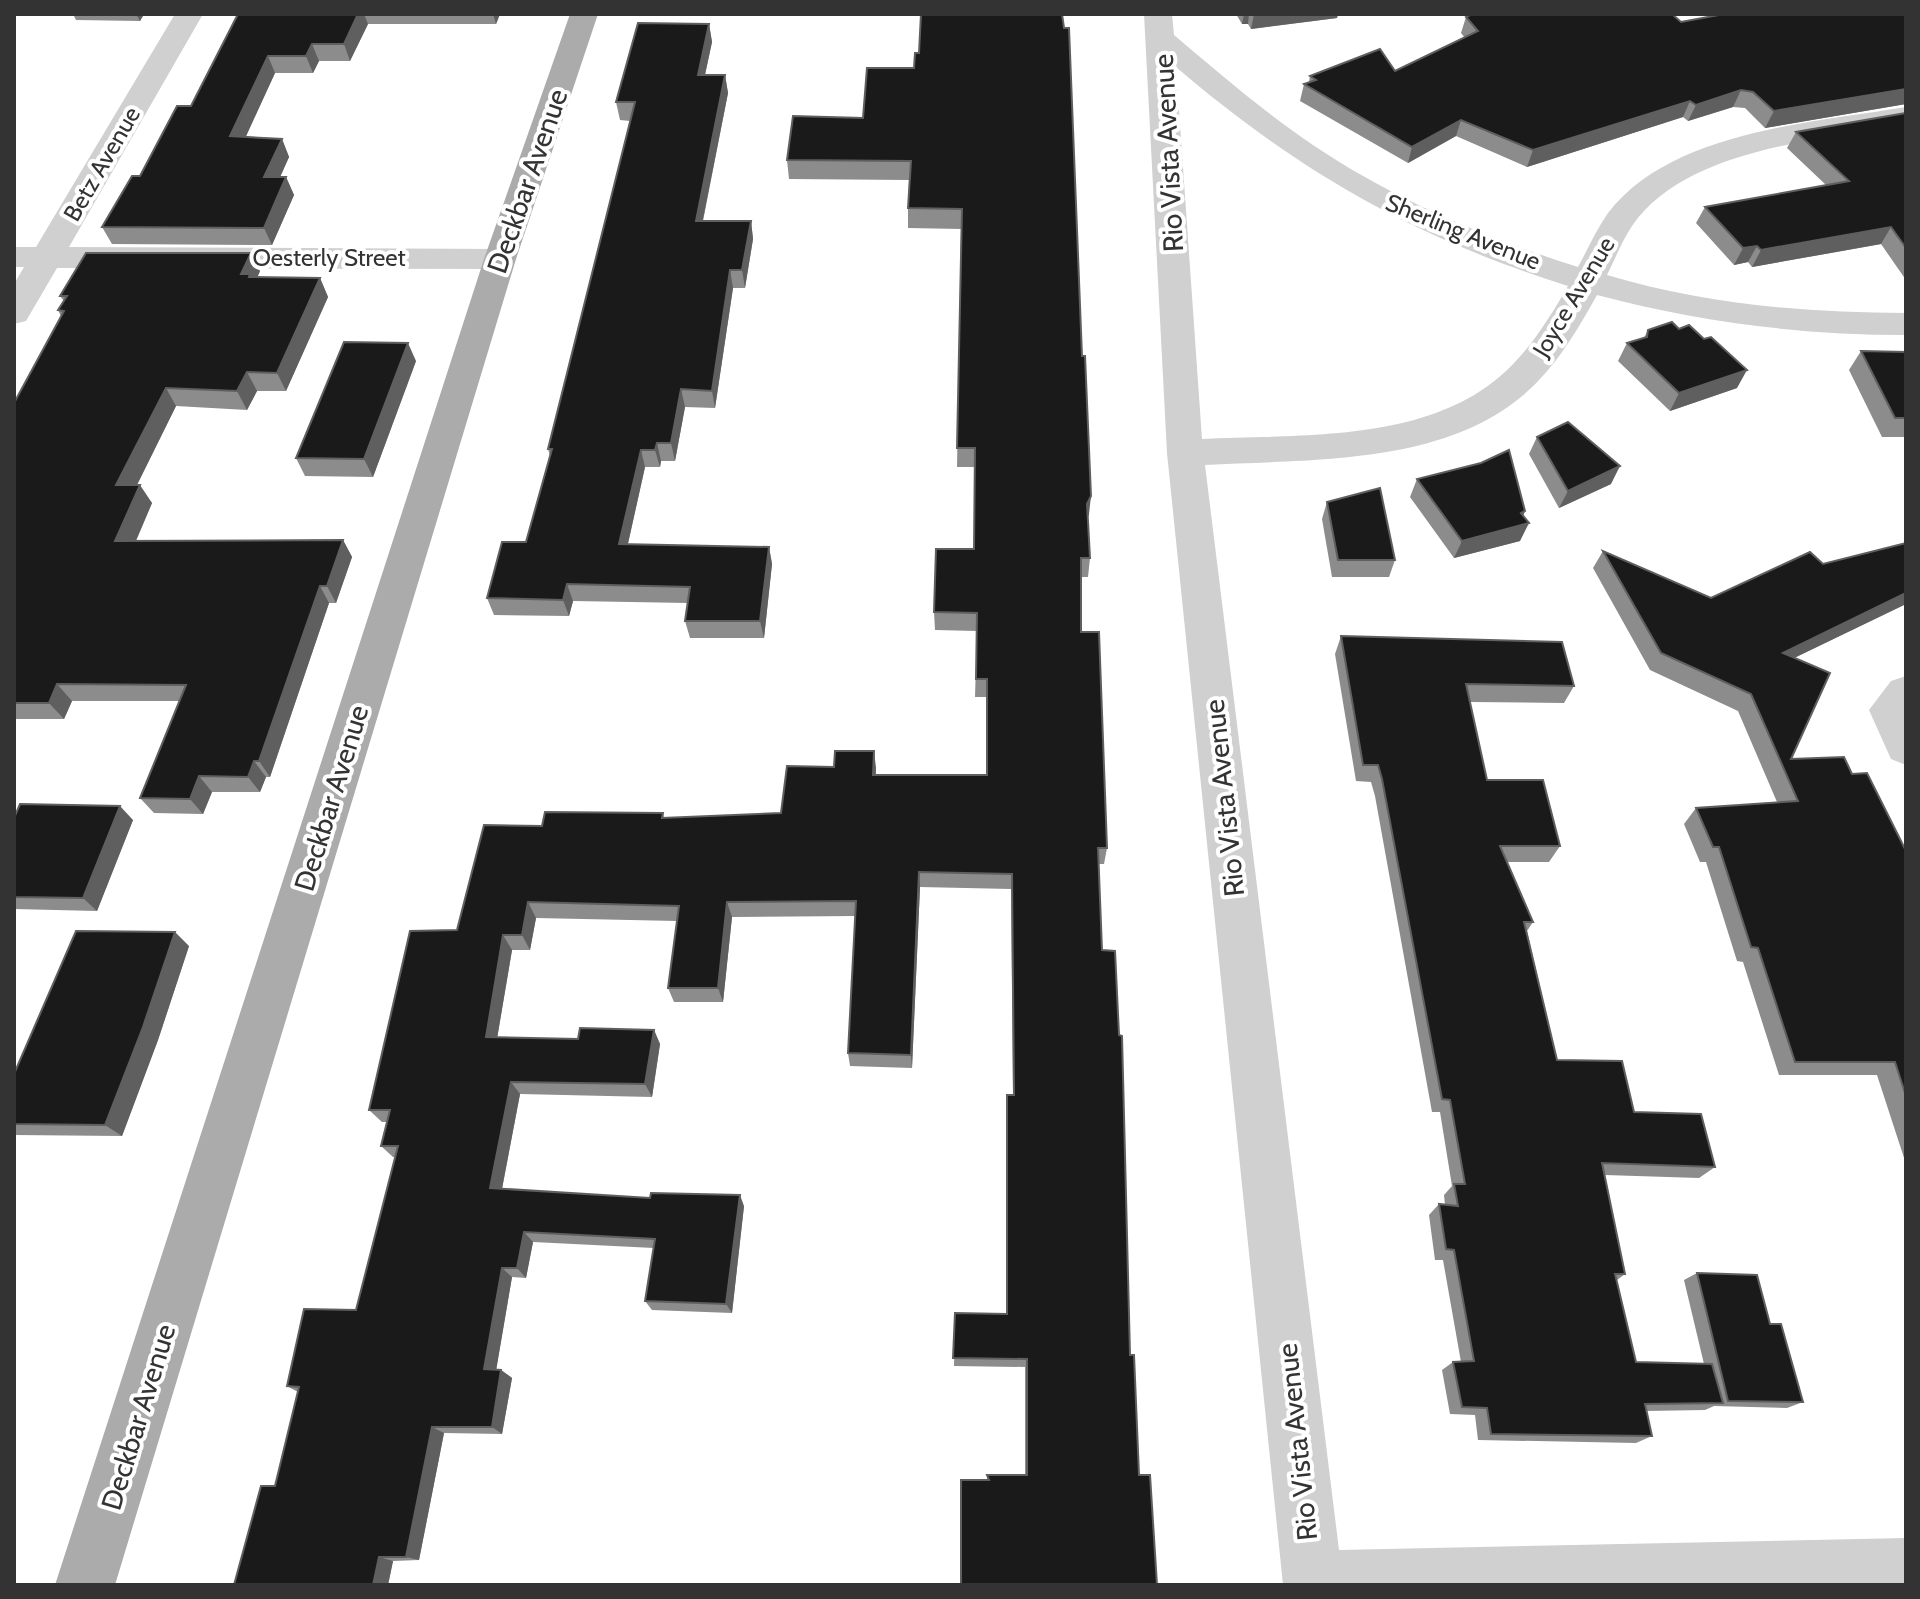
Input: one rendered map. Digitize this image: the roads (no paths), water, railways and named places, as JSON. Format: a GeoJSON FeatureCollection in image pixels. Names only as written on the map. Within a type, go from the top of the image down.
{"type":"FeatureCollection","features":[{"type":"Feature","properties":{"kind":"main road","name":"Deckbar Avenue"},"geometry":{"type":"LineString","coordinates":[[85,1585],[500,259],[584,14]]}},
{"type":"Feature","properties":{"kind":"street","name":"Betz Avenue"},"geometry":{"type":"LineString","coordinates":[[14,313],[189,14]]}},
{"type":"Feature","properties":{"kind":"street","name":"Sherling Avenue"},"geometry":{"type":"LineString","coordinates":[[1160,27],[1268,129],[1381,199],[1466,237],[1587,281],[1650,300],[1770,319],[1906,324]]}},
{"type":"Feature","properties":{"kind":"street","name":"Rio Vista Avenue"},"geometry":{"type":"LineString","coordinates":[[1160,27],[1185,453],[1313,1583]]}},
{"type":"Feature","properties":{"kind":"street","name":"Joyce Avenue"},"geometry":{"type":"LineString","coordinates":[[1185,453],[1396,437],[1442,425],[1493,400],[1530,371],[1587,281],[1621,217],[1663,179],[1713,153],[1906,116]]}},
{"type":"Feature","properties":{"kind":"street","name":"Oesterly Street"},"geometry":{"type":"LineString","coordinates":[[14,257],[500,259]]}},
{"type":"Feature","properties":{"kind":"street"},"geometry":{"type":"LineString","coordinates":[[1901,699],[1890,710],[1906,747]]}},
{"type":"Feature","properties":{"kind":"street"},"geometry":{"type":"LineString","coordinates":[[1313,1583],[1906,1568]]}}]}
